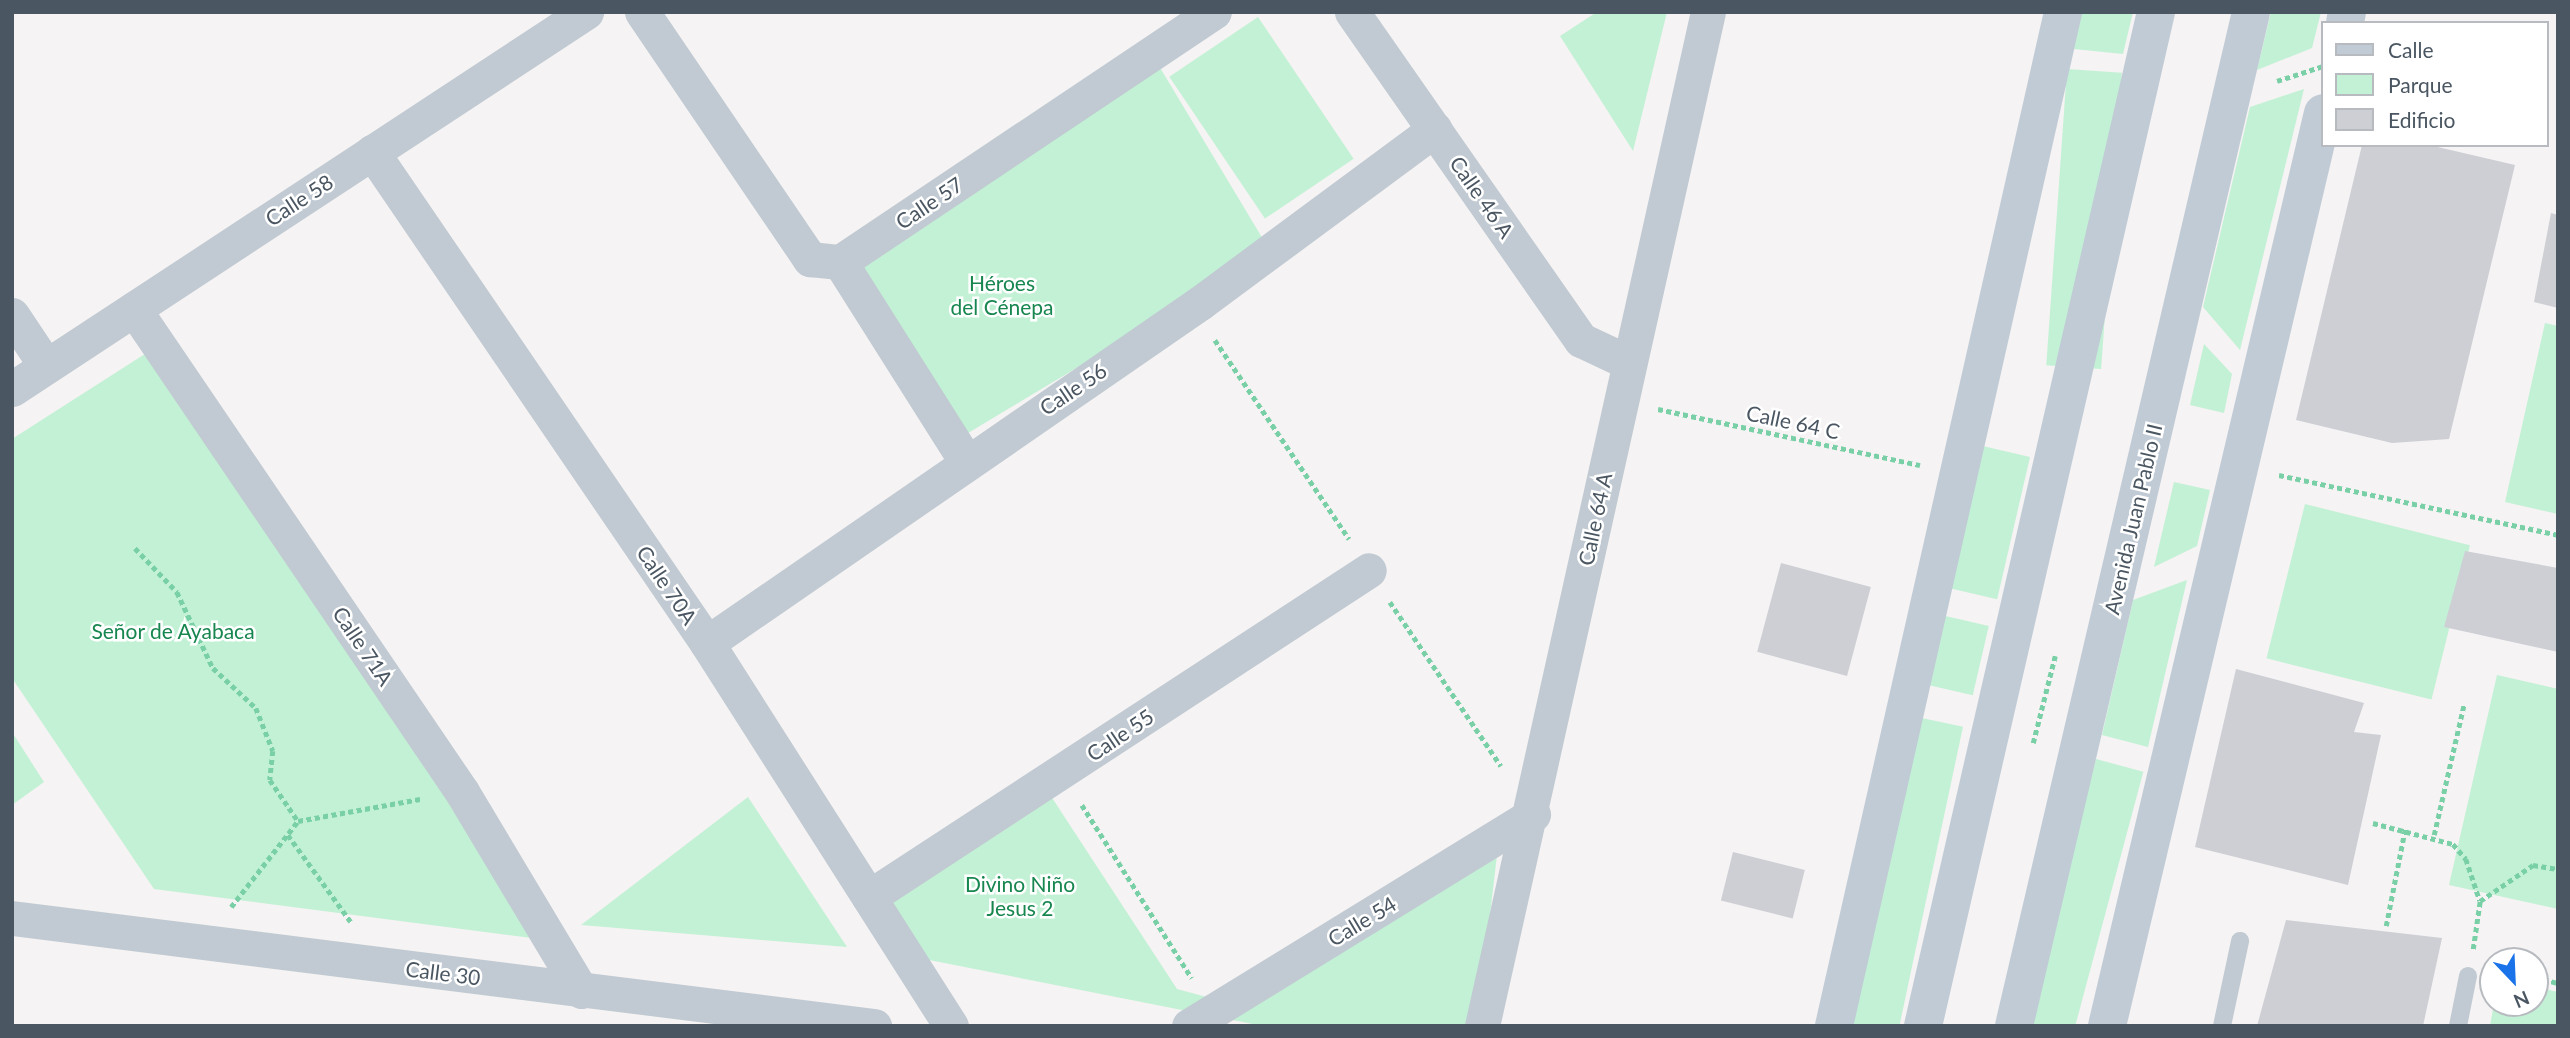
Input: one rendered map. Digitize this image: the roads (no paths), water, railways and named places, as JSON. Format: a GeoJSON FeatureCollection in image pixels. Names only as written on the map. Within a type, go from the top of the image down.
{"type":"FeatureCollection","features":[{"type":"Feature","properties":{"kind":"main road"},"geometry":{"type":"LineString","coordinates":[[1834,1026],[2063,12]]}},
{"type":"Feature","properties":{"kind":"main road"},"geometry":{"type":"LineString","coordinates":[[1923,1026],[2156,12]]}},
{"type":"Feature","properties":{"kind":"main road","name":"Avenida Juan Pablo II"},"geometry":{"type":"LineString","coordinates":[[2014,1026],[2251,12]]}},
{"type":"Feature","properties":{"kind":"main road"},"geometry":{"type":"LineString","coordinates":[[2107,1026],[2322,117]]}},
{"type":"Feature","properties":{"kind":"street","name":"Calle 58"},"geometry":{"type":"LineString","coordinates":[[12,389],[586,12]]}},
{"type":"Feature","properties":{"kind":"street"},"geometry":{"type":"LineString","coordinates":[[642,12],[810,259],[841,262],[967,463]]}},
{"type":"Feature","properties":{"kind":"street","name":"Calle 57"},"geometry":{"type":"LineString","coordinates":[[841,262],[1214,12]]}},
{"type":"Feature","properties":{"kind":"street","name":"Calle 46 A"},"geometry":{"type":"LineString","coordinates":[[1352,12],[1581,340],[1628,362]]}},
{"type":"Feature","properties":{"kind":"street","name":"Calle 64 A"},"geometry":{"type":"LineString","coordinates":[[1482,1026],[1533,814],[1628,362],[1708,12]]}},
{"type":"Feature","properties":{"kind":"street","name":"Calle 56"},"geometry":{"type":"LineString","coordinates":[[707,643],[1200,303],[1436,129]]}},
{"type":"Feature","properties":{"kind":"street","name":"Calle 70A"},"geometry":{"type":"LineString","coordinates":[[372,152],[707,643],[951,1026]]}},
{"type":"Feature","properties":{"kind":"street","name":"Calle 71A"},"geometry":{"type":"LineString","coordinates":[[134,309],[462,792],[581,991]]}},
{"type":"Feature","properties":{"kind":"street"},"geometry":{"type":"LineString","coordinates":[[12,315],[46,366]]}},
{"type":"Feature","properties":{"kind":"street","name":"Calle 55"},"geometry":{"type":"LineString","coordinates":[[869,897],[1369,570]]}},
{"type":"Feature","properties":{"kind":"street","name":"Calle 54"},"geometry":{"type":"LineString","coordinates":[[1201,1018],[1533,814]]}},
{"type":"Feature","properties":{"kind":"street","name":"Calle 30"},"geometry":{"type":"LineString","coordinates":[[12,918],[581,991],[768,1020],[874,1026]]}},
{"type":"Feature","properties":{"kind":"lane"},"geometry":{"type":"LineString","coordinates":[[2222,1026],[2240,941]]}},
{"type":"Feature","properties":{"kind":"lane"},"geometry":{"type":"LineString","coordinates":[[2458,1026],[2468,976]]}},
{"type":"Feature","properties":{"kind":"park label","name":"Héroes del Cénepa"},"geometry":{"type":"Point","coordinates":[1002,295]}},
{"type":"Feature","properties":{"kind":"park label","name":"Señor de Ayabaca"},"geometry":{"type":"Point","coordinates":[173,631]}},
{"type":"Feature","properties":{"kind":"park label","name":"Divino Niño Jesus 2"},"geometry":{"type":"Point","coordinates":[1020,896]}}]}
